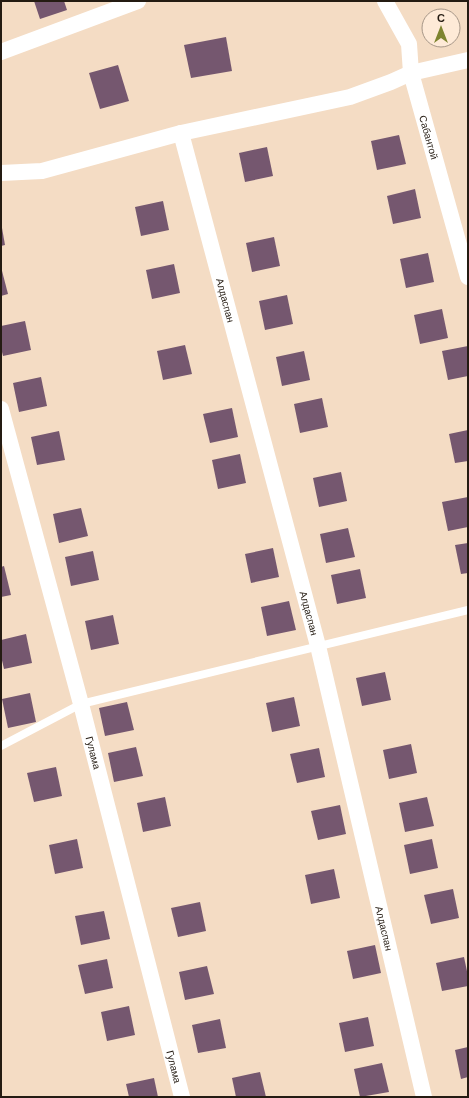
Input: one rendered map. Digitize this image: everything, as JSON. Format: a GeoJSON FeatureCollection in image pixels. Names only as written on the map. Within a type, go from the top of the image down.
{"type":"FeatureCollection","features":[{"type":"Feature","properties":{"kind":"street"},"geometry":{"type":"LineString","coordinates":[[1,52],[138,1]]}},
{"type":"Feature","properties":{"kind":"street","name":"Сабантой"},"geometry":{"type":"LineString","coordinates":[[385,1],[409,44],[411,73],[468,277]]}},
{"type":"Feature","properties":{"kind":"street"},"geometry":{"type":"LineString","coordinates":[[1,173],[42,171],[182,133],[350,97],[411,73],[468,60]]}},
{"type":"Feature","properties":{"kind":"street","name":"Алдаспан"},"geometry":{"type":"LineString","coordinates":[[182,133],[318,646],[424,1097]]}},
{"type":"Feature","properties":{"kind":"street","name":"Гулама"},"geometry":{"type":"LineString","coordinates":[[1,409],[81,704],[182,1097]]}},
{"type":"Feature","properties":{"kind":"lane"},"geometry":{"type":"LineString","coordinates":[[1,746],[81,704],[468,610]]}},
{"type":"Feature","properties":{"kind":"building"},"geometry":{"type":"Polygon","coordinates":[[[34,1],[64,1],[67,10],[40,19],[34,1]]]}},
{"type":"Feature","properties":{"kind":"building"},"geometry":{"type":"Polygon","coordinates":[[[226,37],[232,71],[191,78],[184,45],[226,37]]]}},
{"type":"Feature","properties":{"kind":"building"},"geometry":{"type":"Polygon","coordinates":[[[118,65],[129,101],[100,109],[89,73],[118,65]]]}},
{"type":"Feature","properties":{"kind":"building"},"geometry":{"type":"Polygon","coordinates":[[[399,135],[406,164],[377,170],[371,141],[399,135]]]}},
{"type":"Feature","properties":{"kind":"building"},"geometry":{"type":"Polygon","coordinates":[[[267,147],[273,176],[245,182],[239,153],[267,147]]]}},
{"type":"Feature","properties":{"kind":"building"},"geometry":{"type":"Polygon","coordinates":[[[415,189],[421,218],[393,224],[387,196],[415,189]]]}},
{"type":"Feature","properties":{"kind":"building"},"geometry":{"type":"Polygon","coordinates":[[[163,201],[169,230],[141,236],[135,207],[163,201]]]}},
{"type":"Feature","properties":{"kind":"building"},"geometry":{"type":"Polygon","coordinates":[[[2,228],[5,245],[1,246],[1,229],[2,228]]]}},
{"type":"Feature","properties":{"kind":"building"},"geometry":{"type":"Polygon","coordinates":[[[274,237],[280,266],[252,272],[246,243],[274,237]]]}},
{"type":"Feature","properties":{"kind":"building"},"geometry":{"type":"Polygon","coordinates":[[[428,253],[434,282],[406,288],[400,259],[428,253]]]}},
{"type":"Feature","properties":{"kind":"building"},"geometry":{"type":"Polygon","coordinates":[[[174,264],[180,293],[152,299],[146,270],[174,264]]]}},
{"type":"Feature","properties":{"kind":"building"},"geometry":{"type":"Polygon","coordinates":[[[1,267],[8,294],[1,296],[1,267]]]}},
{"type":"Feature","properties":{"kind":"building"},"geometry":{"type":"Polygon","coordinates":[[[287,295],[293,324],[265,330],[259,301],[287,295]]]}},
{"type":"Feature","properties":{"kind":"building"},"geometry":{"type":"Polygon","coordinates":[[[442,309],[448,338],[420,344],[414,315],[442,309]]]}},
{"type":"Feature","properties":{"kind":"building"},"geometry":{"type":"Polygon","coordinates":[[[25,321],[31,350],[3,356],[1,348],[1,326],[25,321]]]}},
{"type":"Feature","properties":{"kind":"building"},"geometry":{"type":"Polygon","coordinates":[[[185,345],[192,374],[163,380],[157,351],[185,345]]]}},
{"type":"Feature","properties":{"kind":"building"},"geometry":{"type":"Polygon","coordinates":[[[468,346],[468,376],[448,380],[442,351],[468,346]]]}},
{"type":"Feature","properties":{"kind":"building"},"geometry":{"type":"Polygon","coordinates":[[[304,351],[310,380],[282,386],[276,357],[304,351]]]}},
{"type":"Feature","properties":{"kind":"building"},"geometry":{"type":"Polygon","coordinates":[[[41,377],[47,406],[19,412],[13,383],[41,377]]]}},
{"type":"Feature","properties":{"kind":"building"},"geometry":{"type":"Polygon","coordinates":[[[322,398],[328,427],[300,433],[294,404],[322,398]]]}},
{"type":"Feature","properties":{"kind":"building"},"geometry":{"type":"Polygon","coordinates":[[[232,408],[238,437],[210,443],[203,414],[232,408]]]}},
{"type":"Feature","properties":{"kind":"building"},"geometry":{"type":"Polygon","coordinates":[[[468,430],[468,461],[455,463],[449,434],[468,430]]]}},
{"type":"Feature","properties":{"kind":"building"},"geometry":{"type":"Polygon","coordinates":[[[59,431],[65,460],[37,465],[31,437],[59,431]]]}},
{"type":"Feature","properties":{"kind":"building"},"geometry":{"type":"Polygon","coordinates":[[[240,454],[246,483],[218,489],[212,460],[240,454]]]}},
{"type":"Feature","properties":{"kind":"building"},"geometry":{"type":"Polygon","coordinates":[[[341,472],[347,501],[319,507],[313,478],[341,472]]]}},
{"type":"Feature","properties":{"kind":"building"},"geometry":{"type":"Polygon","coordinates":[[[468,497],[468,527],[448,531],[442,502],[468,497]]]}},
{"type":"Feature","properties":{"kind":"building"},"geometry":{"type":"Polygon","coordinates":[[[81,508],[88,536],[59,543],[53,514],[81,508]]]}},
{"type":"Feature","properties":{"kind":"building"},"geometry":{"type":"Polygon","coordinates":[[[348,528],[355,557],[326,563],[320,534],[348,528]]]}},
{"type":"Feature","properties":{"kind":"building"},"geometry":{"type":"Polygon","coordinates":[[[468,543],[468,573],[461,574],[455,545],[468,543]]]}},
{"type":"Feature","properties":{"kind":"building"},"geometry":{"type":"Polygon","coordinates":[[[273,548],[279,577],[251,583],[245,554],[273,548]]]}},
{"type":"Feature","properties":{"kind":"building"},"geometry":{"type":"Polygon","coordinates":[[[93,551],[99,580],[71,586],[65,557],[93,551]]]}},
{"type":"Feature","properties":{"kind":"building"},"geometry":{"type":"Polygon","coordinates":[[[4,566],[11,595],[1,597],[1,567],[4,566]]]}},
{"type":"Feature","properties":{"kind":"building"},"geometry":{"type":"Polygon","coordinates":[[[360,569],[366,598],[337,604],[331,575],[360,569]]]}},
{"type":"Feature","properties":{"kind":"building"},"geometry":{"type":"Polygon","coordinates":[[[289,601],[296,630],[267,636],[261,607],[289,601]]]}},
{"type":"Feature","properties":{"kind":"building"},"geometry":{"type":"Polygon","coordinates":[[[113,615],[119,644],[91,650],[85,621],[113,615]]]}},
{"type":"Feature","properties":{"kind":"building"},"geometry":{"type":"Polygon","coordinates":[[[26,634],[32,663],[4,669],[1,656],[1,640],[26,634]]]}},
{"type":"Feature","properties":{"kind":"building"},"geometry":{"type":"Polygon","coordinates":[[[385,672],[391,700],[362,706],[356,678],[385,672]]]}},
{"type":"Feature","properties":{"kind":"building"},"geometry":{"type":"Polygon","coordinates":[[[30,693],[36,722],[8,728],[2,699],[30,693]]]}},
{"type":"Feature","properties":{"kind":"building"},"geometry":{"type":"Polygon","coordinates":[[[294,697],[300,726],[272,732],[266,703],[294,697]]]}},
{"type":"Feature","properties":{"kind":"building"},"geometry":{"type":"Polygon","coordinates":[[[127,702],[134,730],[105,736],[99,708],[127,702]]]}},
{"type":"Feature","properties":{"kind":"building"},"geometry":{"type":"Polygon","coordinates":[[[411,744],[417,773],[389,779],[383,750],[411,744]]]}},
{"type":"Feature","properties":{"kind":"building"},"geometry":{"type":"Polygon","coordinates":[[[136,747],[143,776],[114,782],[108,753],[136,747]]]}},
{"type":"Feature","properties":{"kind":"building"},"geometry":{"type":"Polygon","coordinates":[[[319,748],[325,777],[297,783],[290,754],[319,748]]]}},
{"type":"Feature","properties":{"kind":"building"},"geometry":{"type":"Polygon","coordinates":[[[56,767],[62,796],[34,802],[27,773],[56,767]]]}},
{"type":"Feature","properties":{"kind":"building"},"geometry":{"type":"Polygon","coordinates":[[[165,797],[171,826],[143,832],[137,803],[165,797]]]}},
{"type":"Feature","properties":{"kind":"building"},"geometry":{"type":"Polygon","coordinates":[[[427,797],[434,826],[405,832],[399,803],[427,797]]]}},
{"type":"Feature","properties":{"kind":"building"},"geometry":{"type":"Polygon","coordinates":[[[340,805],[346,834],[318,840],[311,811],[340,805]]]}},
{"type":"Feature","properties":{"kind":"building"},"geometry":{"type":"Polygon","coordinates":[[[77,839],[83,868],[55,874],[49,845],[77,839]]]}},
{"type":"Feature","properties":{"kind":"building"},"geometry":{"type":"Polygon","coordinates":[[[432,839],[438,868],[410,874],[404,845],[432,839]]]}},
{"type":"Feature","properties":{"kind":"building"},"geometry":{"type":"Polygon","coordinates":[[[334,869],[340,898],[311,904],[305,875],[334,869]]]}},
{"type":"Feature","properties":{"kind":"building"},"geometry":{"type":"Polygon","coordinates":[[[453,889],[459,918],[431,924],[424,895],[453,889]]]}},
{"type":"Feature","properties":{"kind":"building"},"geometry":{"type":"Polygon","coordinates":[[[200,902],[206,931],[178,937],[171,908],[200,902]]]}},
{"type":"Feature","properties":{"kind":"building"},"geometry":{"type":"Polygon","coordinates":[[[104,911],[110,939],[81,945],[75,916],[104,911]]]}},
{"type":"Feature","properties":{"kind":"building"},"geometry":{"type":"Polygon","coordinates":[[[375,945],[381,973],[353,979],[347,951],[375,945]]]}},
{"type":"Feature","properties":{"kind":"building"},"geometry":{"type":"Polygon","coordinates":[[[464,957],[468,976],[468,986],[442,991],[436,963],[464,957]]]}},
{"type":"Feature","properties":{"kind":"building"},"geometry":{"type":"Polygon","coordinates":[[[107,959],[113,988],[85,994],[78,965],[107,959]]]}},
{"type":"Feature","properties":{"kind":"building"},"geometry":{"type":"Polygon","coordinates":[[[207,966],[214,994],[185,1000],[179,972],[207,966]]]}},
{"type":"Feature","properties":{"kind":"building"},"geometry":{"type":"Polygon","coordinates":[[[129,1006],[135,1035],[107,1041],[101,1012],[129,1006]]]}},
{"type":"Feature","properties":{"kind":"building"},"geometry":{"type":"Polygon","coordinates":[[[368,1017],[374,1046],[345,1052],[339,1023],[368,1017]]]}},
{"type":"Feature","properties":{"kind":"building"},"geometry":{"type":"Polygon","coordinates":[[[220,1019],[226,1048],[198,1053],[192,1025],[220,1019]]]}},
{"type":"Feature","properties":{"kind":"building"},"geometry":{"type":"Polygon","coordinates":[[[468,1047],[468,1077],[461,1079],[455,1050],[468,1047]]]}},
{"type":"Feature","properties":{"kind":"building"},"geometry":{"type":"Polygon","coordinates":[[[382,1063],[389,1092],[360,1097],[354,1069],[382,1063]]]}},
{"type":"Feature","properties":{"kind":"building"},"geometry":{"type":"Polygon","coordinates":[[[260,1072],[266,1097],[236,1097],[232,1078],[260,1072]]]}},
{"type":"Feature","properties":{"kind":"building"},"geometry":{"type":"Polygon","coordinates":[[[154,1078],[158,1097],[129,1097],[126,1084],[154,1078]]]}}]}
